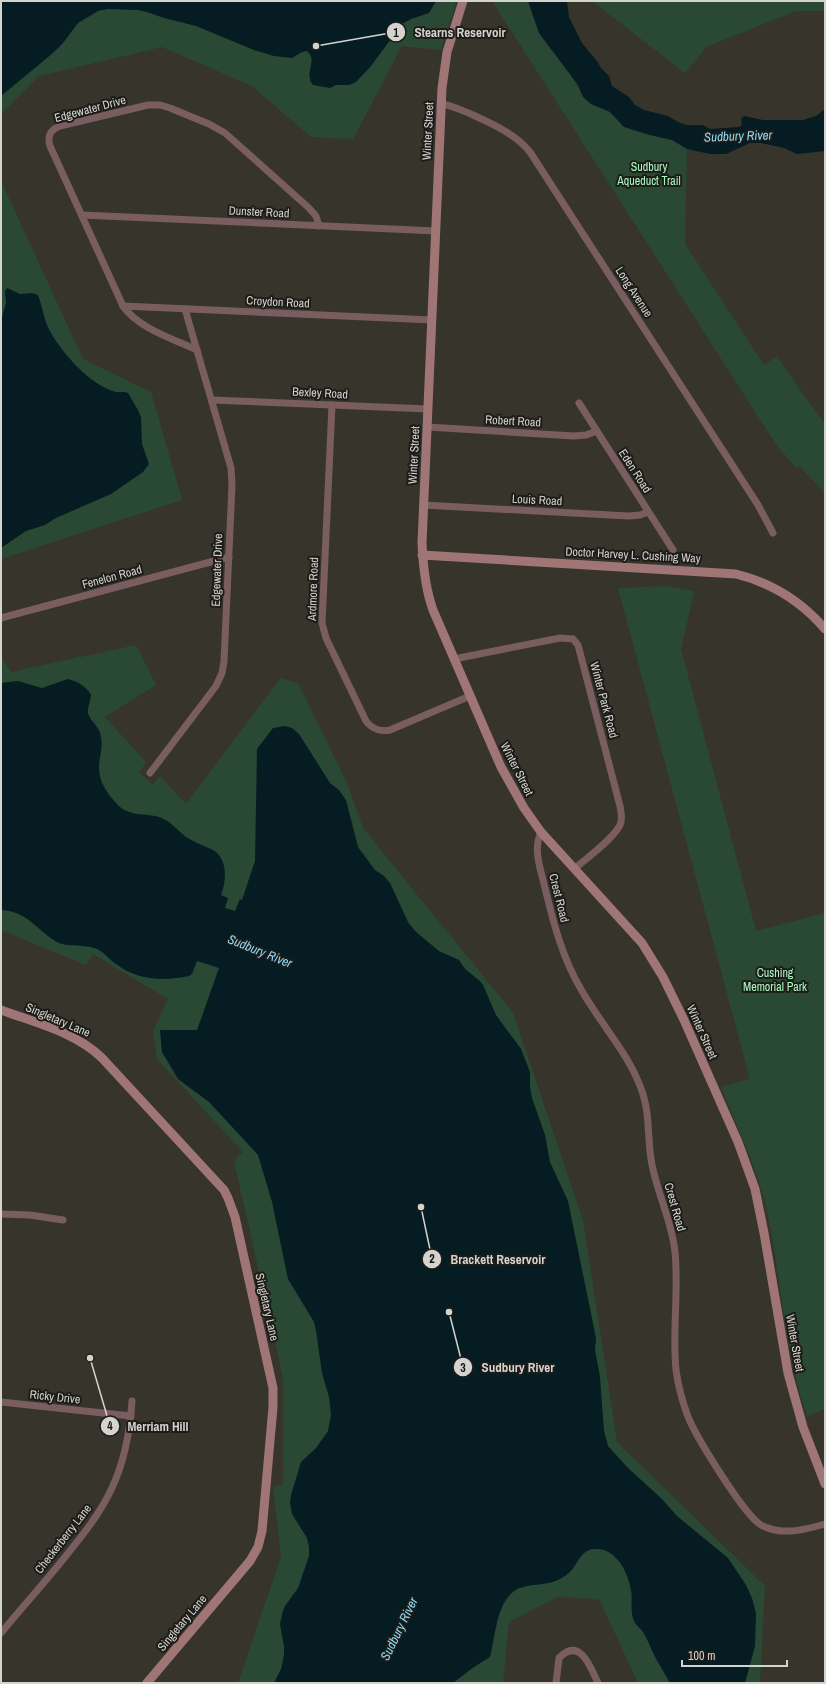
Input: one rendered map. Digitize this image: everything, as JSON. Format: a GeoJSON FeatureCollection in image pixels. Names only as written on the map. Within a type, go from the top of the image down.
{"type":"FeatureCollection","features":[{"type":"Feature","properties":{"kind":"main road","name":"Winter Street"},"geometry":{"type":"LineString","coordinates":[[463,1],[446,57],[443,73],[441,104],[423,505],[422,555],[427,591],[454,659],[509,783],[541,832],[633,933],[657,966],[676,1004],[738,1142],[758,1204],[792,1390],[803,1427],[825,1484]]}},
{"type":"Feature","properties":{"kind":"main road","name":"Doctor Harvey L. Cushing Way"},"geometry":{"type":"LineString","coordinates":[[422,555],[736,574],[762,582],[782,592],[801,605],[825,630]]}},
{"type":"Feature","properties":{"kind":"main road","name":"Singletary Lane"},"geometry":{"type":"LineString","coordinates":[[1,1010],[65,1033],[89,1046],[124,1081],[224,1190],[233,1212],[272,1379],[273,1406],[262,1531],[258,1547],[243,1570],[147,1683]]}},
{"type":"Feature","properties":{"kind":"street","name":"Edgewater Drive"},"geometry":{"type":"LineString","coordinates":[[197,350],[142,324],[131,317],[123,306],[50,146],[50,133],[60,126],[155,104],[170,108],[203,121],[229,135],[309,208],[316,216],[319,226]]}},
{"type":"Feature","properties":{"kind":"street","name":"Long Avenue"},"geometry":{"type":"LineString","coordinates":[[441,104],[455,107],[499,127],[514,136],[530,152],[758,505],[773,533]]}},
{"type":"Feature","properties":{"kind":"street","name":"Dunster Road"},"geometry":{"type":"LineString","coordinates":[[82,215],[436,231]]}},
{"type":"Feature","properties":{"kind":"street","name":"Croydon Road"},"geometry":{"type":"LineString","coordinates":[[123,306],[432,320]]}},
{"type":"Feature","properties":{"kind":"street","name":"Edgewater Drive"},"geometry":{"type":"LineString","coordinates":[[150,773],[216,686],[222,673],[224,660],[229,557],[231,468],[185,309]]}},
{"type":"Feature","properties":{"kind":"street","name":"Bexley Road"},"geometry":{"type":"LineString","coordinates":[[212,400],[428,409]]}},
{"type":"Feature","properties":{"kind":"street","name":"Eden Road"},"geometry":{"type":"LineString","coordinates":[[579,403],[673,550]]}},
{"type":"Feature","properties":{"kind":"street","name":"Ardmore Road"},"geometry":{"type":"LineString","coordinates":[[332,405],[322,623],[327,640],[366,721],[377,730],[390,730],[470,696]]}},
{"type":"Feature","properties":{"kind":"street","name":"Robert Road"},"geometry":{"type":"LineString","coordinates":[[427,427],[574,436],[586,435],[597,431]]}},
{"type":"Feature","properties":{"kind":"street","name":"Louis Road"},"geometry":{"type":"LineString","coordinates":[[423,505],[629,516],[640,515],[648,512]]}},
{"type":"Feature","properties":{"kind":"street","name":"Fenelon Road"},"geometry":{"type":"LineString","coordinates":[[1,618],[229,557]]}},
{"type":"Feature","properties":{"kind":"street","name":"Winter Park Road"},"geometry":{"type":"LineString","coordinates":[[454,659],[560,638],[573,639],[578,645],[622,818],[613,834],[574,869]]}},
{"type":"Feature","properties":{"kind":"street","name":"Crest Road"},"geometry":{"type":"LineString","coordinates":[[541,832],[537,849],[553,919],[563,951],[582,992],[638,1079],[647,1106],[652,1164],[667,1214],[675,1251],[677,1289],[676,1360],[681,1393],[687,1415],[700,1440],[744,1508],[755,1521],[768,1528],[784,1531],[802,1530],[825,1524]]}},
{"type":"Feature","properties":{"kind":"street"},"geometry":{"type":"LineString","coordinates":[[1,1214],[30,1215],[63,1220]]}},
{"type":"Feature","properties":{"kind":"street","name":"Checkerberry Lane"},"geometry":{"type":"LineString","coordinates":[[1,1633],[82,1536],[98,1514],[118,1473],[127,1443],[132,1401]]}},
{"type":"Feature","properties":{"kind":"street","name":"Ricky Drive"},"geometry":{"type":"LineString","coordinates":[[1,1402],[131,1416]]}},
{"type":"Feature","properties":{"kind":"street"},"geometry":{"type":"LineString","coordinates":[[556,1683],[559,1658],[567,1652],[572,1651],[581,1654],[586,1658],[598,1683]]}},
{"type":"Feature","properties":{"kind":"green space"},"geometry":{"type":"Polygon","coordinates":[[[1,1],[457,1],[441,50],[402,46],[353,139],[311,137],[252,86],[162,47],[39,76],[1,114],[1,1]]]}},
{"type":"Feature","properties":{"kind":"green space","name":"Sudbury Aqueduct Trail"},"geometry":{"type":"Polygon","coordinates":[[[492,1],[528,1],[543,39],[573,78],[583,97],[588,102],[610,112],[622,125],[632,130],[672,140],[687,149],[685,244],[764,365],[777,356],[825,424],[825,493],[799,466],[796,468],[775,443],[492,1]]]}},
{"type":"Feature","properties":{"kind":"green space"},"geometry":{"type":"Polygon","coordinates":[[[592,1],[825,1],[825,11],[796,11],[706,47],[685,73],[592,1]]]}},
{"type":"Feature","properties":{"kind":"green space"},"geometry":{"type":"Polygon","coordinates":[[[1,181],[83,359],[151,392],[182,500],[4,558],[1,565],[1,181]]]}},
{"type":"Feature","properties":{"kind":"green space","name":"Cushing Memorial Park"},"geometry":{"type":"Polygon","coordinates":[[[667,586],[694,591],[681,649],[756,931],[825,913],[825,1409],[807,1416],[793,1366],[772,1236],[763,1194],[721,1087],[750,1079],[618,588],[667,586]]]}},
{"type":"Feature","properties":{"kind":"green space"},"geometry":{"type":"Polygon","coordinates":[[[136,645],[156,685],[105,717],[146,762],[139,773],[153,785],[160,776],[186,804],[281,678],[298,683],[347,783],[363,828],[513,1013],[583,1220],[617,1442],[765,1586],[760,1683],[638,1683],[599,1599],[557,1597],[509,1622],[503,1683],[238,1683],[281,1557],[273,1486],[283,1485],[283,1377],[234,1161],[243,1152],[157,1059],[153,1031],[168,999],[93,954],[86,965],[1,930],[1,657],[11,672],[136,645]]]}},
{"type":"Feature","properties":{"kind":"water"},"geometry":{"type":"Polygon","coordinates":[[[1,1],[436,1],[429,13],[411,19],[402,24],[371,66],[356,82],[349,85],[336,85],[330,88],[313,85],[309,76],[312,61],[310,54],[307,51],[302,52],[292,58],[274,56],[254,50],[196,26],[138,10],[108,9],[98,11],[78,23],[63,43],[53,53],[1,96],[1,1]]]}},
{"type":"Feature","properties":{"kind":"water"},"geometry":{"type":"Polygon","coordinates":[[[528,1],[567,1],[569,17],[582,43],[609,76],[612,86],[629,97],[635,105],[644,110],[668,116],[686,125],[703,125],[710,129],[739,127],[742,125],[741,119],[744,116],[763,120],[803,120],[816,116],[825,109],[825,151],[797,154],[784,148],[761,143],[750,143],[726,154],[710,154],[687,149],[672,140],[624,127],[610,112],[591,104],[583,97],[578,85],[539,33],[528,1]]]}},
{"type":"Feature","properties":{"kind":"water"},"geometry":{"type":"Polygon","coordinates":[[[7,288],[20,294],[32,293],[38,295],[47,325],[66,355],[85,374],[96,382],[116,392],[128,393],[141,417],[142,444],[149,464],[143,472],[111,494],[56,518],[45,525],[26,531],[1,548],[1,321],[6,303],[5,291],[7,288]]]}},
{"type":"Feature","properties":{"kind":"water"},"geometry":{"type":"Polygon","coordinates":[[[68,679],[75,681],[87,689],[91,695],[88,713],[97,727],[102,740],[99,770],[101,781],[109,795],[117,804],[127,811],[159,817],[170,823],[186,837],[217,853],[221,857],[225,869],[221,895],[228,898],[225,908],[235,911],[240,899],[242,900],[255,861],[257,749],[273,728],[285,726],[292,728],[299,734],[330,783],[339,790],[346,800],[358,847],[375,870],[384,876],[390,883],[408,922],[415,931],[439,951],[459,960],[465,969],[483,985],[496,1015],[521,1049],[530,1072],[532,1098],[545,1135],[550,1162],[568,1201],[596,1338],[595,1350],[600,1377],[604,1431],[608,1446],[628,1468],[662,1499],[677,1516],[728,1558],[746,1585],[752,1598],[756,1613],[755,1646],[745,1683],[670,1683],[655,1657],[645,1635],[633,1619],[632,1594],[624,1569],[615,1556],[609,1552],[602,1549],[594,1549],[583,1554],[571,1571],[558,1580],[550,1583],[523,1587],[514,1591],[507,1598],[502,1607],[490,1657],[453,1683],[274,1683],[281,1669],[284,1655],[280,1624],[282,1614],[285,1606],[298,1588],[309,1556],[307,1538],[292,1514],[290,1503],[291,1495],[301,1462],[316,1448],[328,1431],[331,1414],[329,1397],[322,1373],[314,1322],[288,1279],[272,1202],[258,1155],[209,1102],[178,1079],[162,1052],[160,1030],[197,1030],[219,968],[197,961],[192,974],[189,976],[170,979],[142,977],[124,970],[97,949],[69,945],[55,941],[25,917],[10,911],[1,910],[1,683],[18,681],[42,688],[68,679]]]}},
{"type":"Feature","properties":{"kind":"place","name":"Stearns Reservoir"},"geometry":{"type":"Point","coordinates":[316,46]}},
{"type":"Feature","properties":{"kind":"place","name":"Brackett Reservoir"},"geometry":{"type":"Point","coordinates":[421,1207]}},
{"type":"Feature","properties":{"kind":"place","name":"Sudbury River"},"geometry":{"type":"Point","coordinates":[449,1312]}},
{"type":"Feature","properties":{"kind":"place","name":"Merriam Hill"},"geometry":{"type":"Point","coordinates":[90,1358]}}]}
